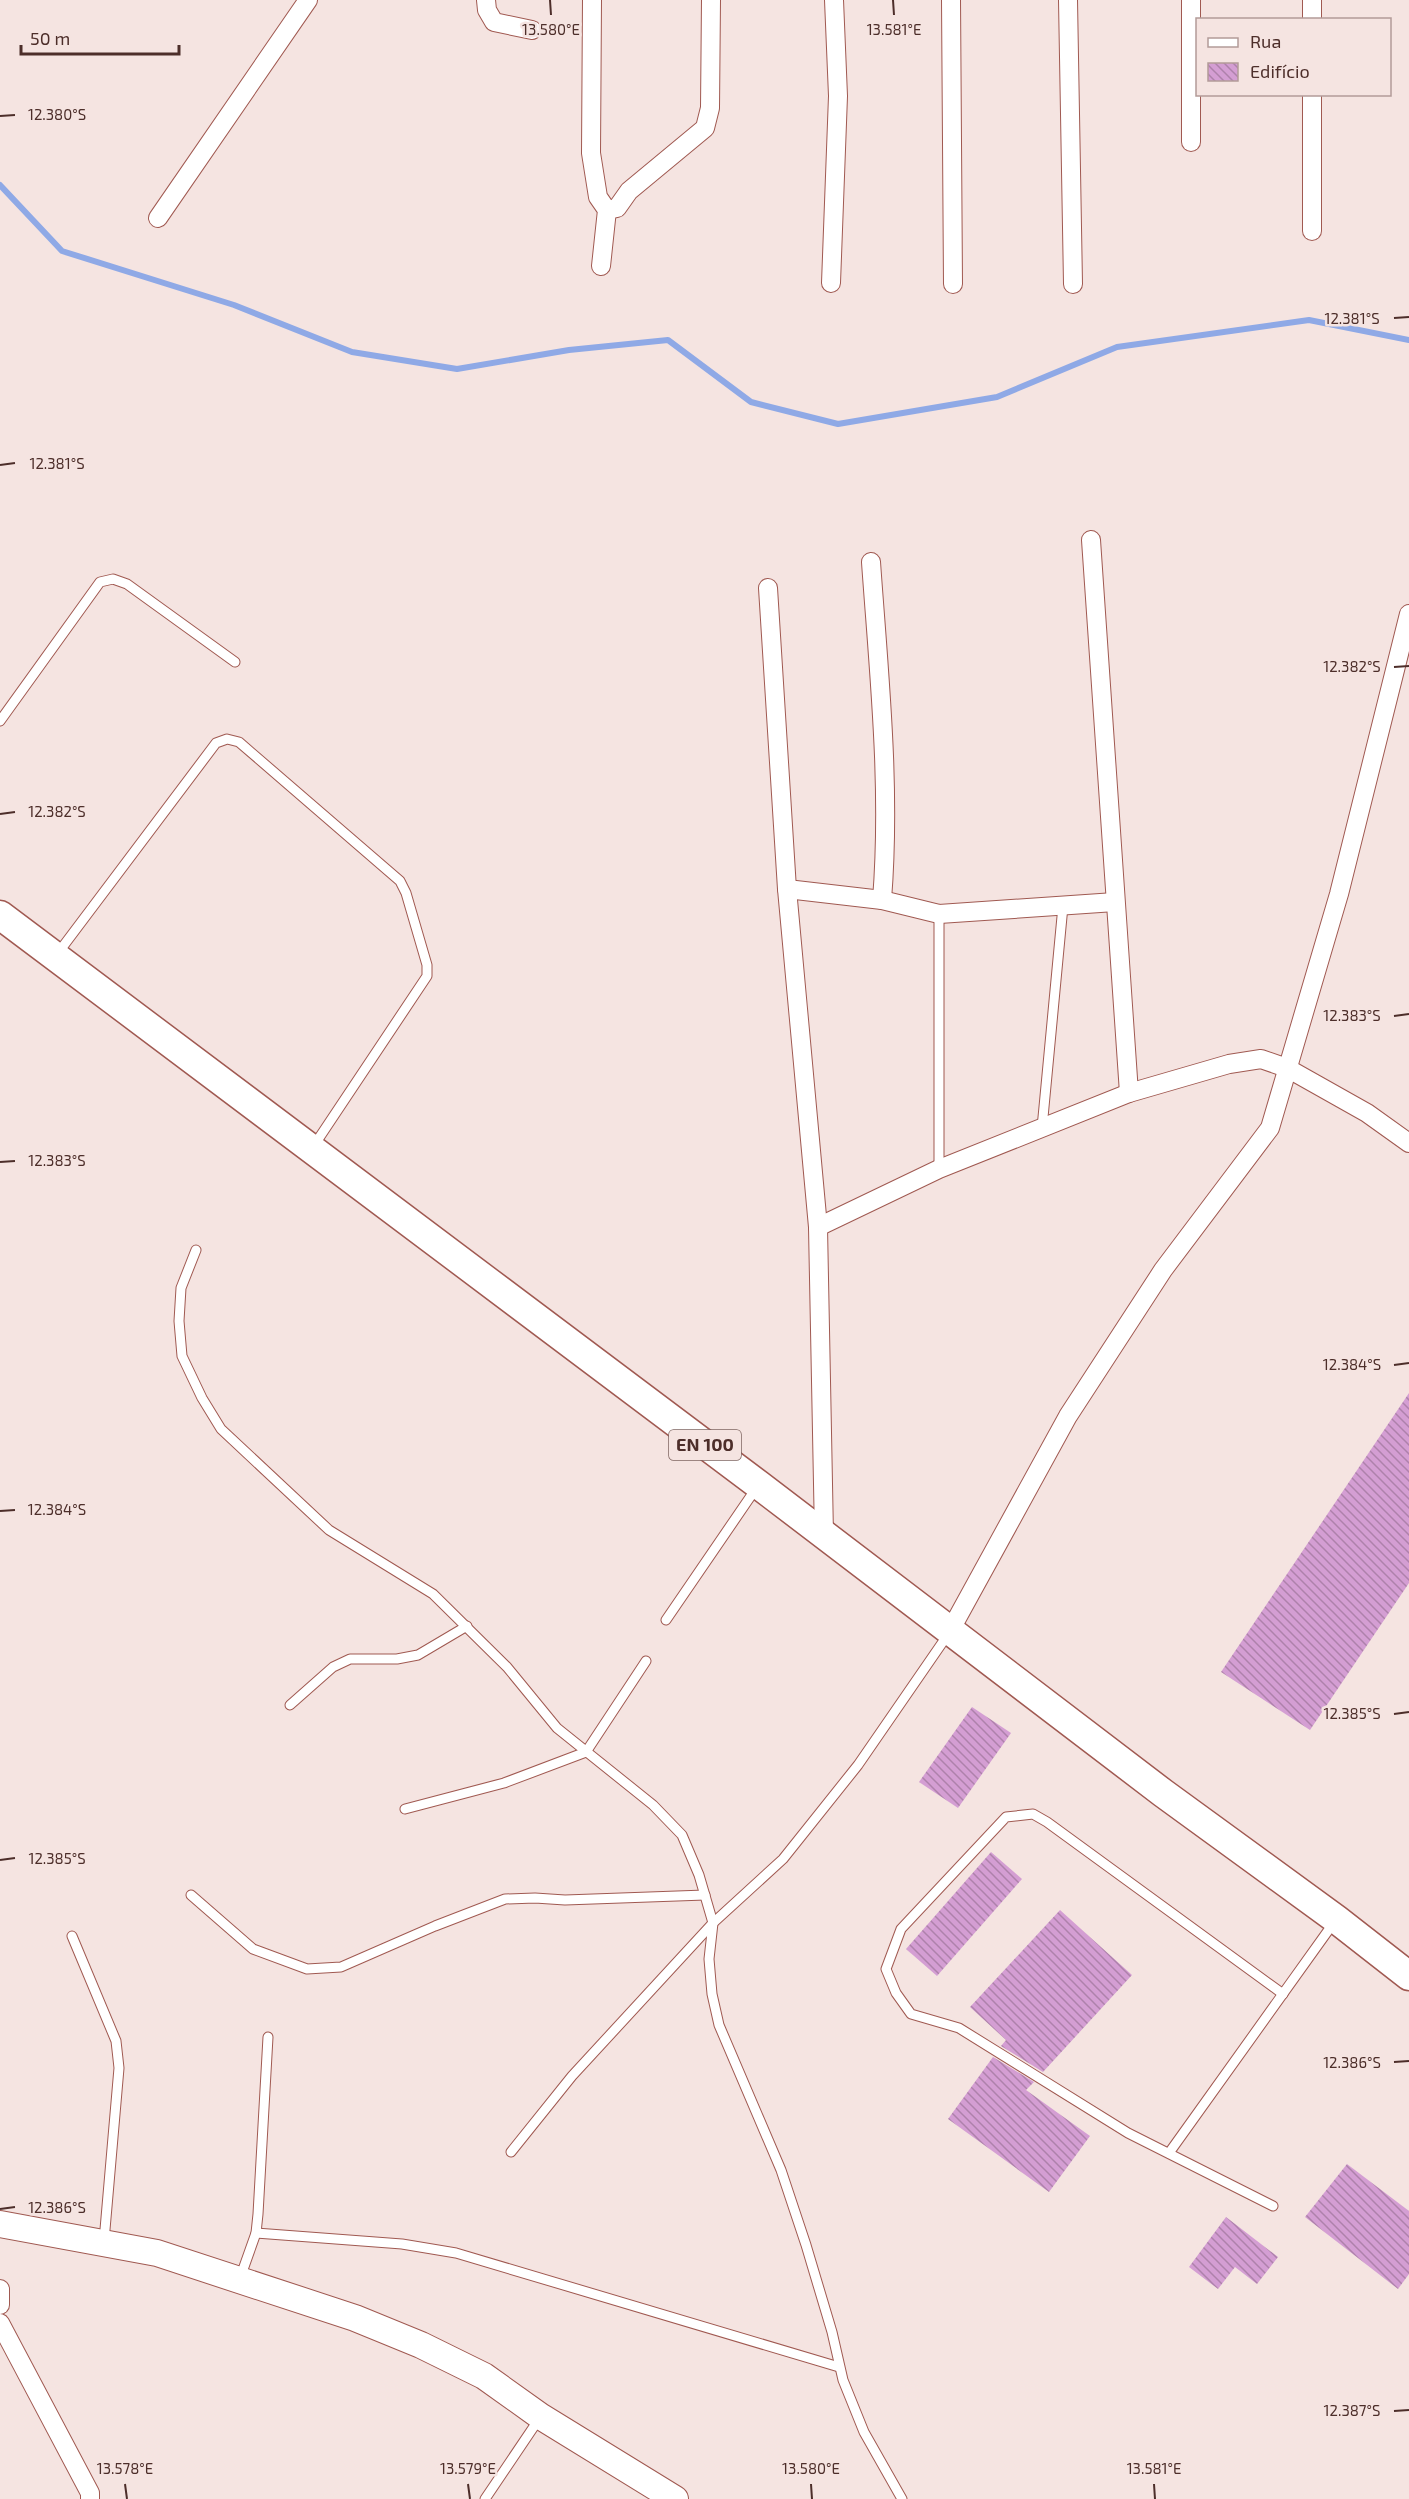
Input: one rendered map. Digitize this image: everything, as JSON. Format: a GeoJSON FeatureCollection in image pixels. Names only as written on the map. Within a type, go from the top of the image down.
{"type":"FeatureCollection","features":[{"type":"Feature","properties":{"kind":"main road","name":"EN 100"},"geometry":{"type":"LineString","coordinates":[[0,915],[1409,1976]]}},
{"type":"Feature","properties":{"kind":"street"},"geometry":{"type":"LineString","coordinates":[[158,218],[308,0]]}},
{"type":"Feature","properties":{"kind":"street"},"geometry":{"type":"LineString","coordinates":[[486,0],[487,10],[494,22],[532,30]]}},
{"type":"Feature","properties":{"kind":"street"},"geometry":{"type":"LineString","coordinates":[[592,0],[591,153],[598,197],[607,210],[601,266]]}},
{"type":"Feature","properties":{"kind":"street"},"geometry":{"type":"LineString","coordinates":[[607,210],[617,207],[629,191],[705,128],[710,108],[711,0]]}},
{"type":"Feature","properties":{"kind":"street"},"geometry":{"type":"LineString","coordinates":[[831,283],[838,96],[834,0]]}},
{"type":"Feature","properties":{"kind":"street"},"geometry":{"type":"LineString","coordinates":[[951,0],[953,284]]}},
{"type":"Feature","properties":{"kind":"street"},"geometry":{"type":"LineString","coordinates":[[1068,0],[1073,284]]}},
{"type":"Feature","properties":{"kind":"street"},"geometry":{"type":"LineString","coordinates":[[1191,0],[1191,142]]}},
{"type":"Feature","properties":{"kind":"street"},"geometry":{"type":"LineString","coordinates":[[1312,0],[1312,18]]}},
{"type":"Feature","properties":{"kind":"street"},"geometry":{"type":"LineString","coordinates":[[1312,96],[1312,231]]}},
{"type":"Feature","properties":{"kind":"street"},"geometry":{"type":"LineString","coordinates":[[1091,540],[1129,1093]]}},
{"type":"Feature","properties":{"kind":"street"},"geometry":{"type":"LineString","coordinates":[[871,562],[885,765],[886,848],[882,900]]}},
{"type":"Feature","properties":{"kind":"street"},"geometry":{"type":"LineString","coordinates":[[768,588],[787,889],[818,1227],[824,1535]]}},
{"type":"Feature","properties":{"kind":"street"},"geometry":{"type":"LineString","coordinates":[[950,1631],[1068,1416],[1163,1270],[1270,1128],[1339,894],[1409,614]]}},
{"type":"Feature","properties":{"kind":"street"},"geometry":{"type":"LineString","coordinates":[[787,889],[882,900],[939,914],[1115,902]]}},
{"type":"Feature","properties":{"kind":"street"},"geometry":{"type":"LineString","coordinates":[[818,1227],[939,1169],[1129,1093],[1229,1064],[1261,1059],[1287,1068],[1366,1113],[1409,1143]]}},
{"type":"Feature","properties":{"kind":"street"},"geometry":{"type":"LineString","coordinates":[[0,2224],[157,2253],[355,2318],[421,2344],[484,2376],[540,2416],[675,2499]]}},
{"type":"Feature","properties":{"kind":"street"},"geometry":{"type":"LineString","coordinates":[[0,2289],[0,2305]]}},
{"type":"Feature","properties":{"kind":"street"},"geometry":{"type":"LineString","coordinates":[[0,2323],[90,2493],[90,2499]]}},
{"type":"Feature","properties":{"kind":"lane"},"geometry":{"type":"LineString","coordinates":[[1,718],[100,582],[113,579],[127,584],[235,662]]}},
{"type":"Feature","properties":{"kind":"lane"},"geometry":{"type":"LineString","coordinates":[[55,957],[216,742],[227,739],[239,742],[400,881],[406,893],[428,966],[427,976],[312,1149]]}},
{"type":"Feature","properties":{"kind":"lane"},"geometry":{"type":"LineString","coordinates":[[1042,1128],[1063,906]]}},
{"type":"Feature","properties":{"kind":"lane"},"geometry":{"type":"LineString","coordinates":[[939,914],[939,1169]]}},
{"type":"Feature","properties":{"kind":"lane"},"geometry":{"type":"LineString","coordinates":[[196,1250],[181,1288],[178,1321],[182,1356],[202,1398],[221,1429],[329,1530],[433,1594],[507,1667],[557,1728],[653,1805],[682,1835],[713,1923],[709,1959],[712,1994],[720,2025],[781,2170],[806,2246],[839,2367],[864,2432],[902,2499]]}},
{"type":"Feature","properties":{"kind":"lane"},"geometry":{"type":"LineString","coordinates":[[666,1620],[759,1485]]}},
{"type":"Feature","properties":{"kind":"lane"},"geometry":{"type":"LineString","coordinates":[[290,1705],[333,1667],[350,1659],[397,1659],[418,1655],[467,1626]]}},
{"type":"Feature","properties":{"kind":"lane"},"geometry":{"type":"LineString","coordinates":[[511,2152],[572,2076],[713,1923],[783,1859],[858,1765],[950,1631]]}},
{"type":"Feature","properties":{"kind":"lane"},"geometry":{"type":"LineString","coordinates":[[405,1809],[504,1783],[586,1752],[646,1661]]}},
{"type":"Feature","properties":{"kind":"lane"},"geometry":{"type":"LineString","coordinates":[[1273,2206],[1128,2133],[959,2028],[911,2014],[896,1993],[886,1969],[901,1929],[1005,1817],[1033,1814],[1047,1821],[1283,1994]]}},
{"type":"Feature","properties":{"kind":"lane"},"geometry":{"type":"LineString","coordinates":[[191,1895],[253,1949],[307,1969],[341,1967],[435,1926],[505,1899],[565,1900],[705,1895]]}},
{"type":"Feature","properties":{"kind":"lane"},"geometry":{"type":"LineString","coordinates":[[1169,2153],[1336,1919]]}},
{"type":"Feature","properties":{"kind":"lane"},"geometry":{"type":"LineString","coordinates":[[72,1936],[116,2041],[119,2068],[103,2243]]}},
{"type":"Feature","properties":{"kind":"lane"},"geometry":{"type":"LineString","coordinates":[[240,2280],[256,2233],[268,2037]]}},
{"type":"Feature","properties":{"kind":"lane"},"geometry":{"type":"LineString","coordinates":[[256,2233],[402,2244],[456,2253],[839,2367]]}},
{"type":"Feature","properties":{"kind":"lane"},"geometry":{"type":"LineString","coordinates":[[485,2499],[540,2416]]}},
{"type":"Feature","properties":{"kind":"building"},"geometry":{"type":"Polygon","coordinates":[[[1409,1393],[1409,1583],[1310,1730],[1221,1672],[1409,1393]]]}},
{"type":"Feature","properties":{"kind":"building"},"geometry":{"type":"Polygon","coordinates":[[[972,1707],[1011,1733],[958,1808],[919,1782],[972,1707]]]}},
{"type":"Feature","properties":{"kind":"building"},"geometry":{"type":"Polygon","coordinates":[[[991,1852],[1022,1879],[937,1976],[906,1949],[991,1852]]]}},
{"type":"Feature","properties":{"kind":"building"},"geometry":{"type":"Polygon","coordinates":[[[1060,1910],[1132,1975],[1043,2072],[1001,2046],[1006,2040],[970,2007],[1060,1910]]]}},
{"type":"Feature","properties":{"kind":"building"},"geometry":{"type":"Polygon","coordinates":[[[993,2057],[1034,2082],[1026,2090],[1090,2136],[1049,2192],[948,2119],[993,2057]]]}},
{"type":"Feature","properties":{"kind":"building"},"geometry":{"type":"Polygon","coordinates":[[[1347,2164],[1409,2211],[1409,2274],[1398,2289],[1305,2217],[1347,2164]]]}},
{"type":"Feature","properties":{"kind":"building"},"geometry":{"type":"Polygon","coordinates":[[[1226,2217],[1278,2257],[1257,2284],[1235,2267],[1218,2289],[1189,2267],[1226,2217]]]}},
{"type":"Feature","properties":{"kind":"waterway"},"geometry":{"type":"LineString","coordinates":[[0,185],[62,251],[234,305],[352,352],[457,369],[569,350],[668,340],[751,402],[838,424],[997,397],[1117,347],[1309,320],[1409,340]]}}]}
